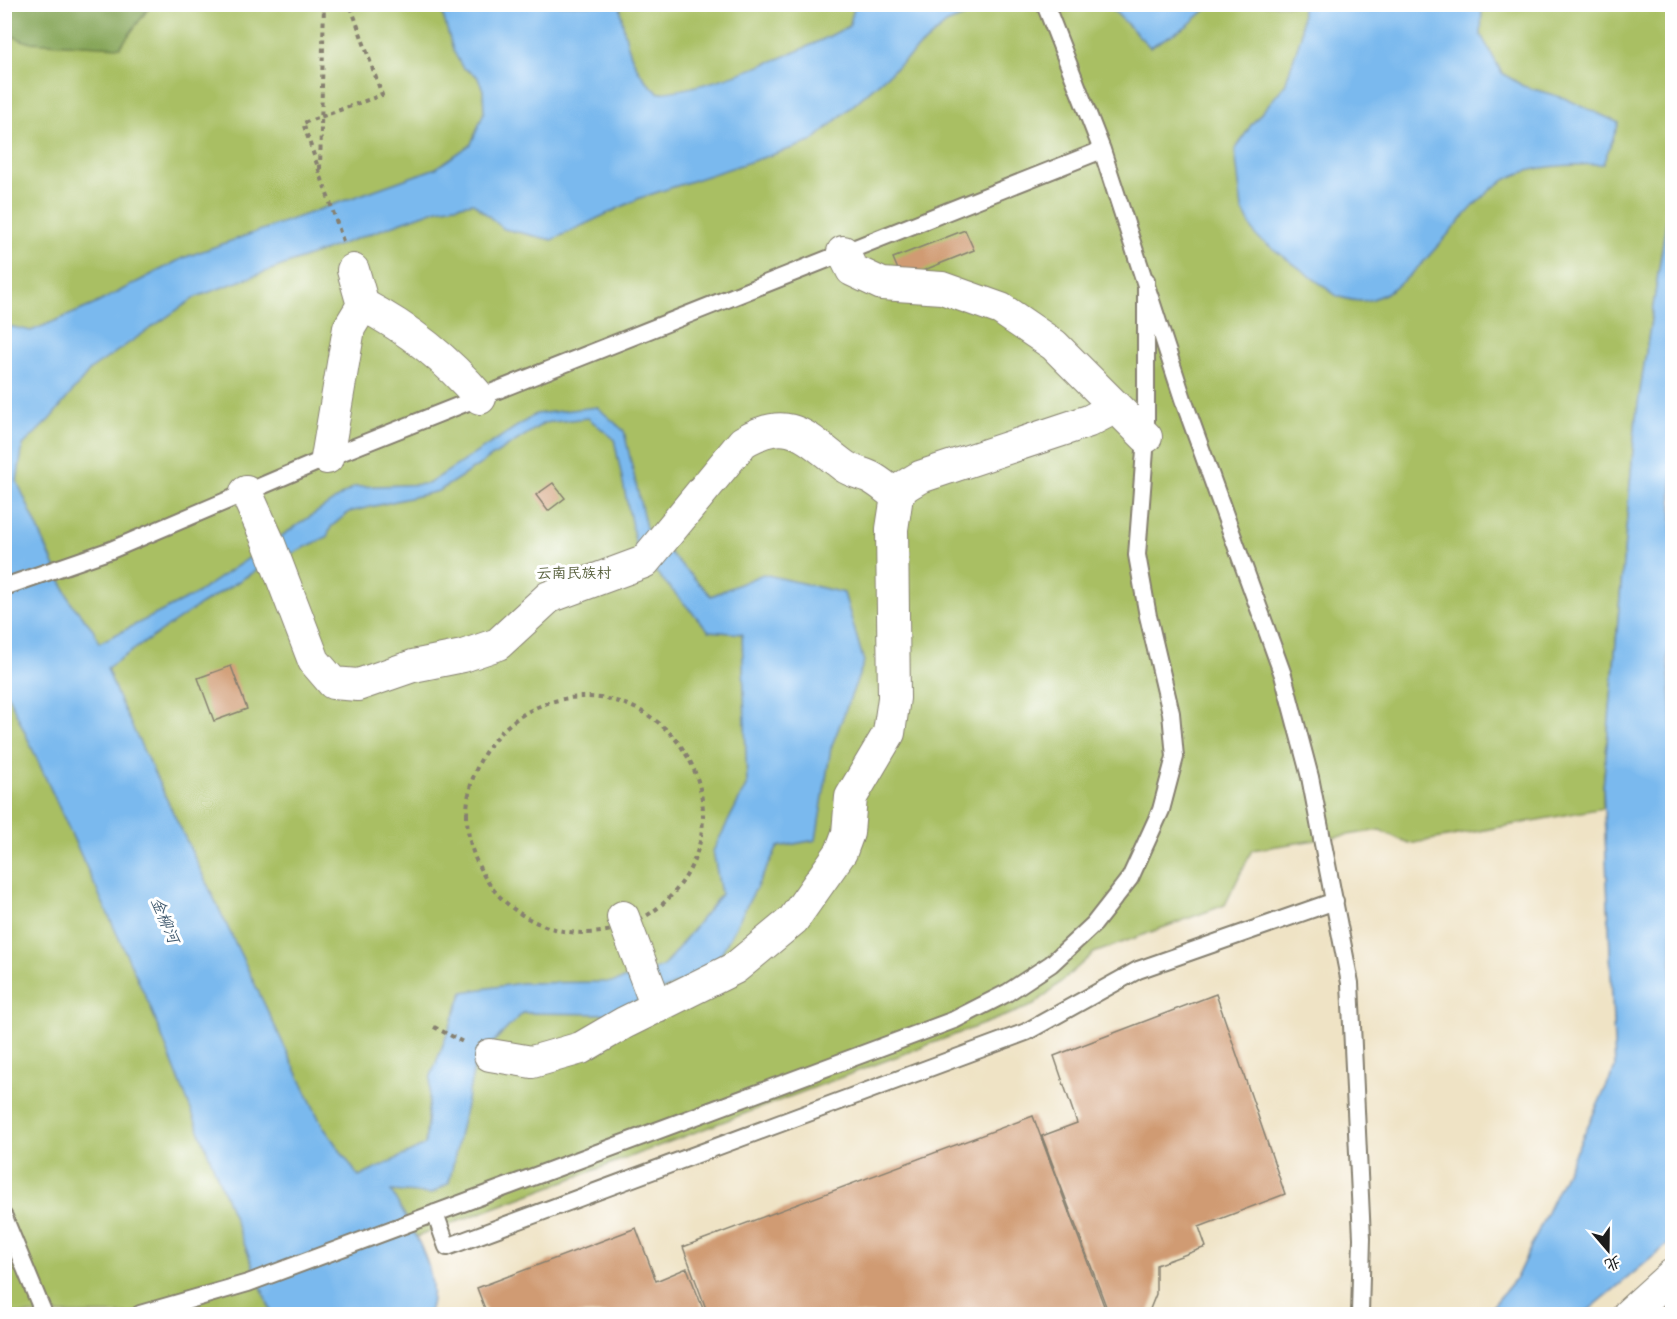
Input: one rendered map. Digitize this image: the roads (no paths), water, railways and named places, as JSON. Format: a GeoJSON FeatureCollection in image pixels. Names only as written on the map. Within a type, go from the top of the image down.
{"type":"FeatureCollection","features":[{"type":"Feature","properties":{"kind":"street"},"geometry":{"type":"LineString","coordinates":[[843,252],[852,270],[882,284],[942,288],[1001,309],[1054,345],[1146,437]]}},
{"type":"Feature","properties":{"kind":"street"},"geometry":{"type":"LineString","coordinates":[[352,270],[363,305],[394,321],[460,374],[480,398]]}},
{"type":"Feature","properties":{"kind":"street"},"geometry":{"type":"LineString","coordinates":[[327,458],[349,328],[363,305]]}},
{"type":"Feature","properties":{"kind":"street"},"geometry":{"type":"LineString","coordinates":[[490,1055],[532,1062],[581,1048],[655,1002],[735,968],[793,920],[841,852],[848,832],[851,796],[890,733],[894,698],[892,529],[897,496],[905,486],[920,477],[1089,421],[1116,407]]}},
{"type":"Feature","properties":{"kind":"street"},"geometry":{"type":"LineString","coordinates":[[246,492],[268,541],[314,661],[333,683],[358,685],[413,666],[463,656],[498,644],[526,615],[549,597],[644,562],[743,442],[759,432],[779,428],[800,432],[846,468],[871,477],[897,496]]}},
{"type":"Feature","properties":{"kind":"street"},"geometry":{"type":"LineString","coordinates":[[625,921],[655,1002]]}},
{"type":"Feature","properties":{"kind":"street"},"geometry":{"type":"LineString","coordinates":[[1629,1314],[1672,1275]]}},
{"type":"Feature","properties":{"kind":"lane"},"geometry":{"type":"LineString","coordinates":[[1046,9],[1102,150],[1183,399],[1283,675],[1310,777],[1350,983],[1362,1238],[1360,1314]]}},
{"type":"Feature","properties":{"kind":"lane"},"geometry":{"type":"LineString","coordinates":[[4,587],[111,550],[327,458],[1102,150]]}},
{"type":"Feature","properties":{"kind":"lane"},"geometry":{"type":"LineString","coordinates":[[140,1314],[248,1283],[954,1020],[1007,993],[1051,964],[1094,924],[1130,878],[1161,810],[1175,757],[1171,713],[1148,616],[1137,555],[1146,437],[1146,280]]}},
{"type":"Feature","properties":{"kind":"lane"},"geometry":{"type":"LineString","coordinates":[[435,1213],[447,1247],[1026,1032],[1138,970],[1335,901]]}},
{"type":"Feature","properties":{"kind":"lane"},"geometry":{"type":"LineString","coordinates":[[4,1217],[44,1314]]}},
{"type":"Feature","properties":{"kind":"water","name":"金柳河"},"geometry":{"type":"Polygon","coordinates":[[[440,5],[620,5],[630,53],[649,85],[659,93],[705,84],[806,47],[849,26],[855,5],[993,5],[946,24],[811,142],[640,198],[552,240],[504,229],[473,203],[438,209],[196,297],[90,370],[50,419],[23,445],[17,481],[71,603],[93,629],[99,643],[194,595],[354,487],[428,484],[536,414],[597,407],[624,431],[646,528],[711,596],[763,574],[844,593],[864,662],[831,748],[816,840],[778,847],[714,967],[609,1014],[523,1013],[476,1059],[449,1183],[431,1194],[391,1191],[415,1234],[429,1267],[432,1299],[428,1314],[272,1314],[149,1004],[5,689],[4,325],[31,331],[93,305],[183,258],[436,168],[471,144],[484,112],[483,90],[477,76],[462,67],[453,50],[440,5]],[[588,418],[544,423],[439,491],[349,512],[331,527],[327,537],[257,570],[200,605],[107,668],[118,697],[322,1125],[359,1177],[425,1145],[431,1076],[463,992],[521,983],[614,982],[663,967],[721,894],[713,851],[747,784],[742,634],[709,631],[637,551],[614,439],[588,418]]]}},
{"type":"Feature","properties":{"kind":"water"},"geometry":{"type":"Polygon","coordinates":[[[1108,5],[1211,5],[1187,26],[1150,47],[1108,5]]]}},
{"type":"Feature","properties":{"kind":"water"},"geometry":{"type":"Polygon","coordinates":[[[1302,5],[1482,5],[1481,35],[1502,73],[1523,86],[1564,98],[1619,123],[1603,164],[1545,167],[1505,180],[1479,200],[1421,265],[1389,291],[1364,301],[1337,296],[1256,236],[1242,209],[1235,150],[1251,125],[1285,85],[1301,36],[1302,5]]]}},
{"type":"Feature","properties":{"kind":"water"},"geometry":{"type":"Polygon","coordinates":[[[1672,200],[1672,619],[1668,657],[1672,712],[1672,1241],[1584,1314],[1486,1314],[1516,1278],[1615,1068],[1603,788],[1636,417],[1669,203],[1672,200]]]}},
{"type":"Feature","properties":{"kind":"park label","name":"云南民族村"},"geometry":{"type":"Point","coordinates":[574,572]}}]}
